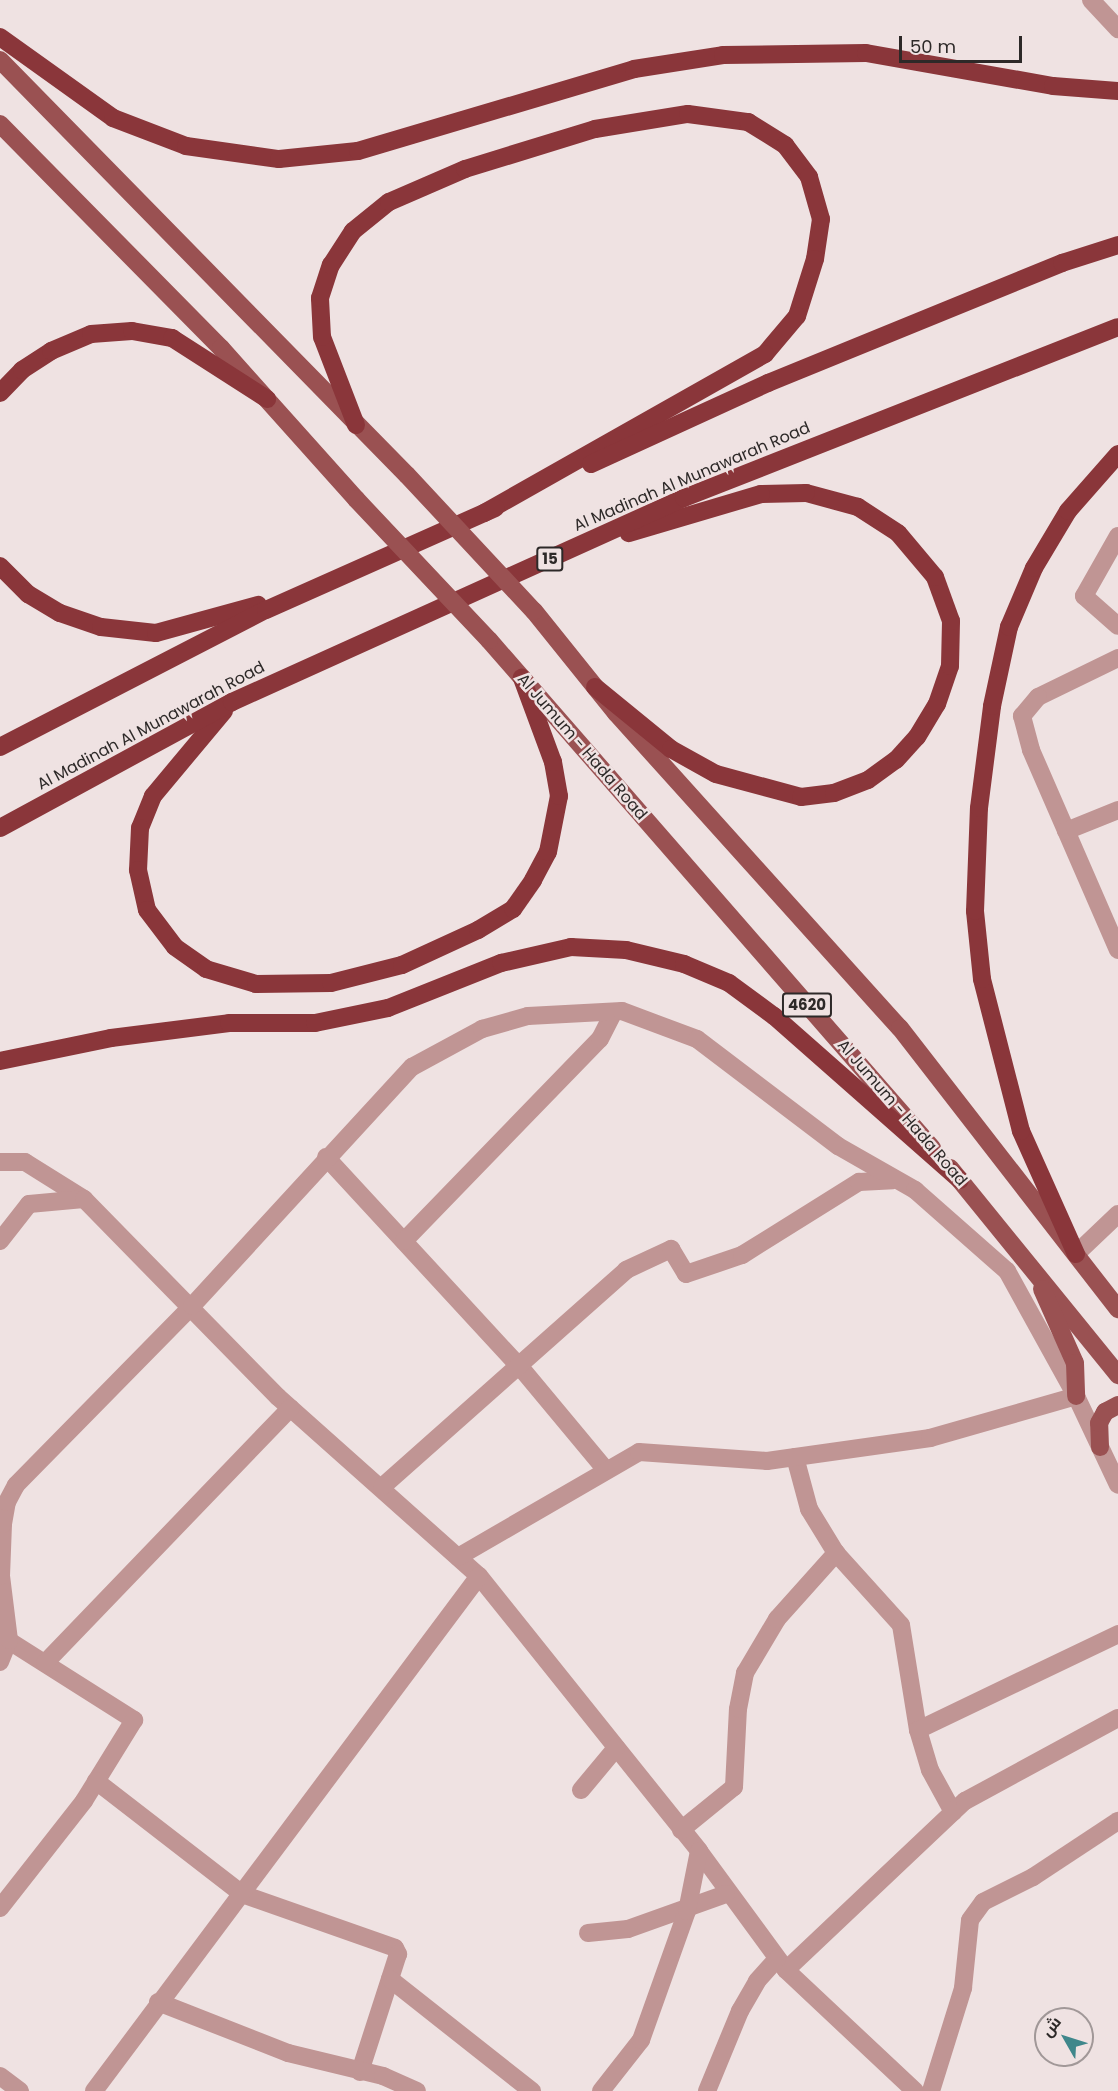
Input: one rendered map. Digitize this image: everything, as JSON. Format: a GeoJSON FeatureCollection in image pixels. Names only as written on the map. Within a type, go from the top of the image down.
{"type":"FeatureCollection","features":[{"type":"Feature","properties":{"kind":"highway"},"geometry":{"type":"LineString","coordinates":[[0,37],[113,118],[186,146],[279,159],[358,152],[634,69],[723,55],[866,53],[1053,86],[1118,91]]}},
{"type":"Feature","properties":{"kind":"highway"},"geometry":{"type":"LineString","coordinates":[[356,425],[322,336],[320,298],[331,265],[353,231],[389,202],[465,169],[595,129],[688,114],[748,122],[785,145],[809,177],[821,219],[815,259],[797,315],[765,354],[484,513]]}},
{"type":"Feature","properties":{"kind":"highway"},"geometry":{"type":"LineString","coordinates":[[0,747],[317,587],[768,383],[1062,263],[1118,245]]}},
{"type":"Feature","properties":{"kind":"highway","name":"Al Madinah Al Munawarah Road"},"geometry":{"type":"LineString","coordinates":[[0,828],[232,702],[684,498],[1118,327]]}},
{"type":"Feature","properties":{"kind":"highway"},"geometry":{"type":"LineString","coordinates":[[0,393],[22,370],[51,351],[91,334],[132,331],[172,338],[267,399]]}},
{"type":"Feature","properties":{"kind":"highway"},"geometry":{"type":"LineString","coordinates":[[1076,1254],[1021,1131],[982,979],[975,911],[979,808],[992,706],[1010,627],[1034,568],[1068,511],[1118,454]]}},
{"type":"Feature","properties":{"kind":"highway"},"geometry":{"type":"LineString","coordinates":[[564,552],[761,494],[806,493],[858,507],[898,533],[935,577],[951,621],[950,666],[937,704],[917,737],[896,760],[868,780],[834,793],[801,797],[716,774],[671,749],[595,687]]}},
{"type":"Feature","properties":{"kind":"highway"},"geometry":{"type":"LineString","coordinates":[[0,566],[28,594],[60,613],[101,627],[156,633],[317,587]]}},
{"type":"Feature","properties":{"kind":"highway"},"geometry":{"type":"LineString","coordinates":[[232,702],[176,765],[149,807],[140,828],[138,870],[147,910],[175,947],[206,969],[256,984],[331,982],[402,965],[478,930],[513,909],[533,880],[548,852],[559,796],[553,762],[522,678]]}},
{"type":"Feature","properties":{"kind":"highway"},"geometry":{"type":"LineString","coordinates":[[0,1061],[111,1038],[229,1023],[315,1023],[388,1008],[501,963],[571,947],[626,950],[684,964],[729,983],[774,1016],[960,1180]]}},
{"type":"Feature","properties":{"kind":"main road"},"geometry":{"type":"LineString","coordinates":[[0,60],[407,475],[534,611],[595,687],[900,1028],[1118,1309]]}},
{"type":"Feature","properties":{"kind":"main road","name":"Al Jumum - Hada Road"},"geometry":{"type":"LineString","coordinates":[[0,124],[222,348],[356,499],[489,640],[960,1180],[1028,1260],[1118,1375]]}},
{"type":"Feature","properties":{"kind":"main road"},"geometry":{"type":"LineString","coordinates":[[1028,1260],[1071,1354],[1076,1396]]}},
{"type":"Feature","properties":{"kind":"main road"},"geometry":{"type":"LineString","coordinates":[[1100,1447],[1099,1423],[1105,1412],[1118,1405]]}},
{"type":"Feature","properties":{"kind":"street"},"geometry":{"type":"LineString","coordinates":[[1091,0],[1118,29]]}},
{"type":"Feature","properties":{"kind":"street"},"geometry":{"type":"LineString","coordinates":[[1118,536],[1084,596],[1118,626]]}},
{"type":"Feature","properties":{"kind":"street"},"geometry":{"type":"LineString","coordinates":[[1118,658],[1038,697],[1022,716],[1031,750],[1118,950]]}},
{"type":"Feature","properties":{"kind":"street"},"geometry":{"type":"LineString","coordinates":[[1066,831],[1118,810]]}},
{"type":"Feature","properties":{"kind":"street"},"geometry":{"type":"LineString","coordinates":[[404,1241],[600,1039],[614,1012]]}},
{"type":"Feature","properties":{"kind":"street"},"geometry":{"type":"LineString","coordinates":[[0,1662],[4,1638],[1,1576],[3,1524],[7,1502],[16,1485],[192,1306],[326,1157],[412,1067],[443,1048],[483,1029],[528,1016],[614,1012],[661,1023],[697,1039],[838,1146],[893,1180],[915,1190],[1007,1271],[1076,1396],[1118,1485]]}},
{"type":"Feature","properties":{"kind":"street"},"geometry":{"type":"LineString","coordinates":[[326,1157],[521,1368],[606,1470]]}},
{"type":"Feature","properties":{"kind":"street"},"geometry":{"type":"LineString","coordinates":[[0,1162],[25,1162],[84,1200],[192,1306],[290,1408],[382,1487],[479,1576],[699,1851],[726,1894],[781,1964],[915,2091]]}},
{"type":"Feature","properties":{"kind":"street"},"geometry":{"type":"LineString","coordinates":[[382,1487],[521,1368],[626,1270],[671,1249],[686,1274],[742,1255],[860,1182],[893,1180]]}},
{"type":"Feature","properties":{"kind":"street"},"geometry":{"type":"LineString","coordinates":[[0,1241],[29,1204],[84,1200]]}},
{"type":"Feature","properties":{"kind":"street"},"geometry":{"type":"LineString","coordinates":[[1076,1254],[1118,1214]]}},
{"type":"Feature","properties":{"kind":"street"},"geometry":{"type":"LineString","coordinates":[[458,1557],[639,1452],[767,1461],[930,1437],[1076,1396]]}},
{"type":"Feature","properties":{"kind":"street"},"geometry":{"type":"LineString","coordinates":[[45,1663],[290,1408]]}},
{"type":"Feature","properties":{"kind":"street"},"geometry":{"type":"LineString","coordinates":[[795,1457],[809,1509],[836,1553],[901,1625],[918,1730],[930,1770],[953,1812]]}},
{"type":"Feature","properties":{"kind":"street"},"geometry":{"type":"LineString","coordinates":[[681,1830],[734,1787],[738,1708],[745,1673],[777,1619],[836,1553]]}},
{"type":"Feature","properties":{"kind":"street"},"geometry":{"type":"LineString","coordinates":[[94,2091],[158,2002],[242,1894],[479,1576]]}},
{"type":"Feature","properties":{"kind":"street"},"geometry":{"type":"LineString","coordinates":[[918,1730],[1118,1634]]}},
{"type":"Feature","properties":{"kind":"street"},"geometry":{"type":"LineString","coordinates":[[0,1908],[96,1781],[134,1720],[4,1638]]}},
{"type":"Feature","properties":{"kind":"street"},"geometry":{"type":"LineString","coordinates":[[706,2091],[740,2011],[757,1982],[781,1964],[965,1800],[1118,1718]]}},
{"type":"Feature","properties":{"kind":"street"},"geometry":{"type":"LineString","coordinates":[[580,1790],[616,1748]]}},
{"type":"Feature","properties":{"kind":"street"},"geometry":{"type":"LineString","coordinates":[[96,1781],[242,1894],[390,1943],[398,1954],[360,2072]]}},
{"type":"Feature","properties":{"kind":"street"},"geometry":{"type":"LineString","coordinates":[[931,2091],[963,1988],[970,1920],[983,1902],[1033,1877],[1118,1821]]}},
{"type":"Feature","properties":{"kind":"street"},"geometry":{"type":"LineString","coordinates":[[601,2091],[641,2040],[687,1911],[699,1851]]}},
{"type":"Feature","properties":{"kind":"street"},"geometry":{"type":"LineString","coordinates":[[588,1932],[628,1929],[687,1911],[726,1894]]}},
{"type":"Feature","properties":{"kind":"street"},"geometry":{"type":"LineString","coordinates":[[390,1979],[532,2091]]}},
{"type":"Feature","properties":{"kind":"street"},"geometry":{"type":"LineString","coordinates":[[158,2002],[288,2053],[360,2072],[380,2084],[417,2091]]}},
{"type":"Feature","properties":{"kind":"street"},"geometry":{"type":"LineString","coordinates":[[0,2076],[20,2091]]}}]}
